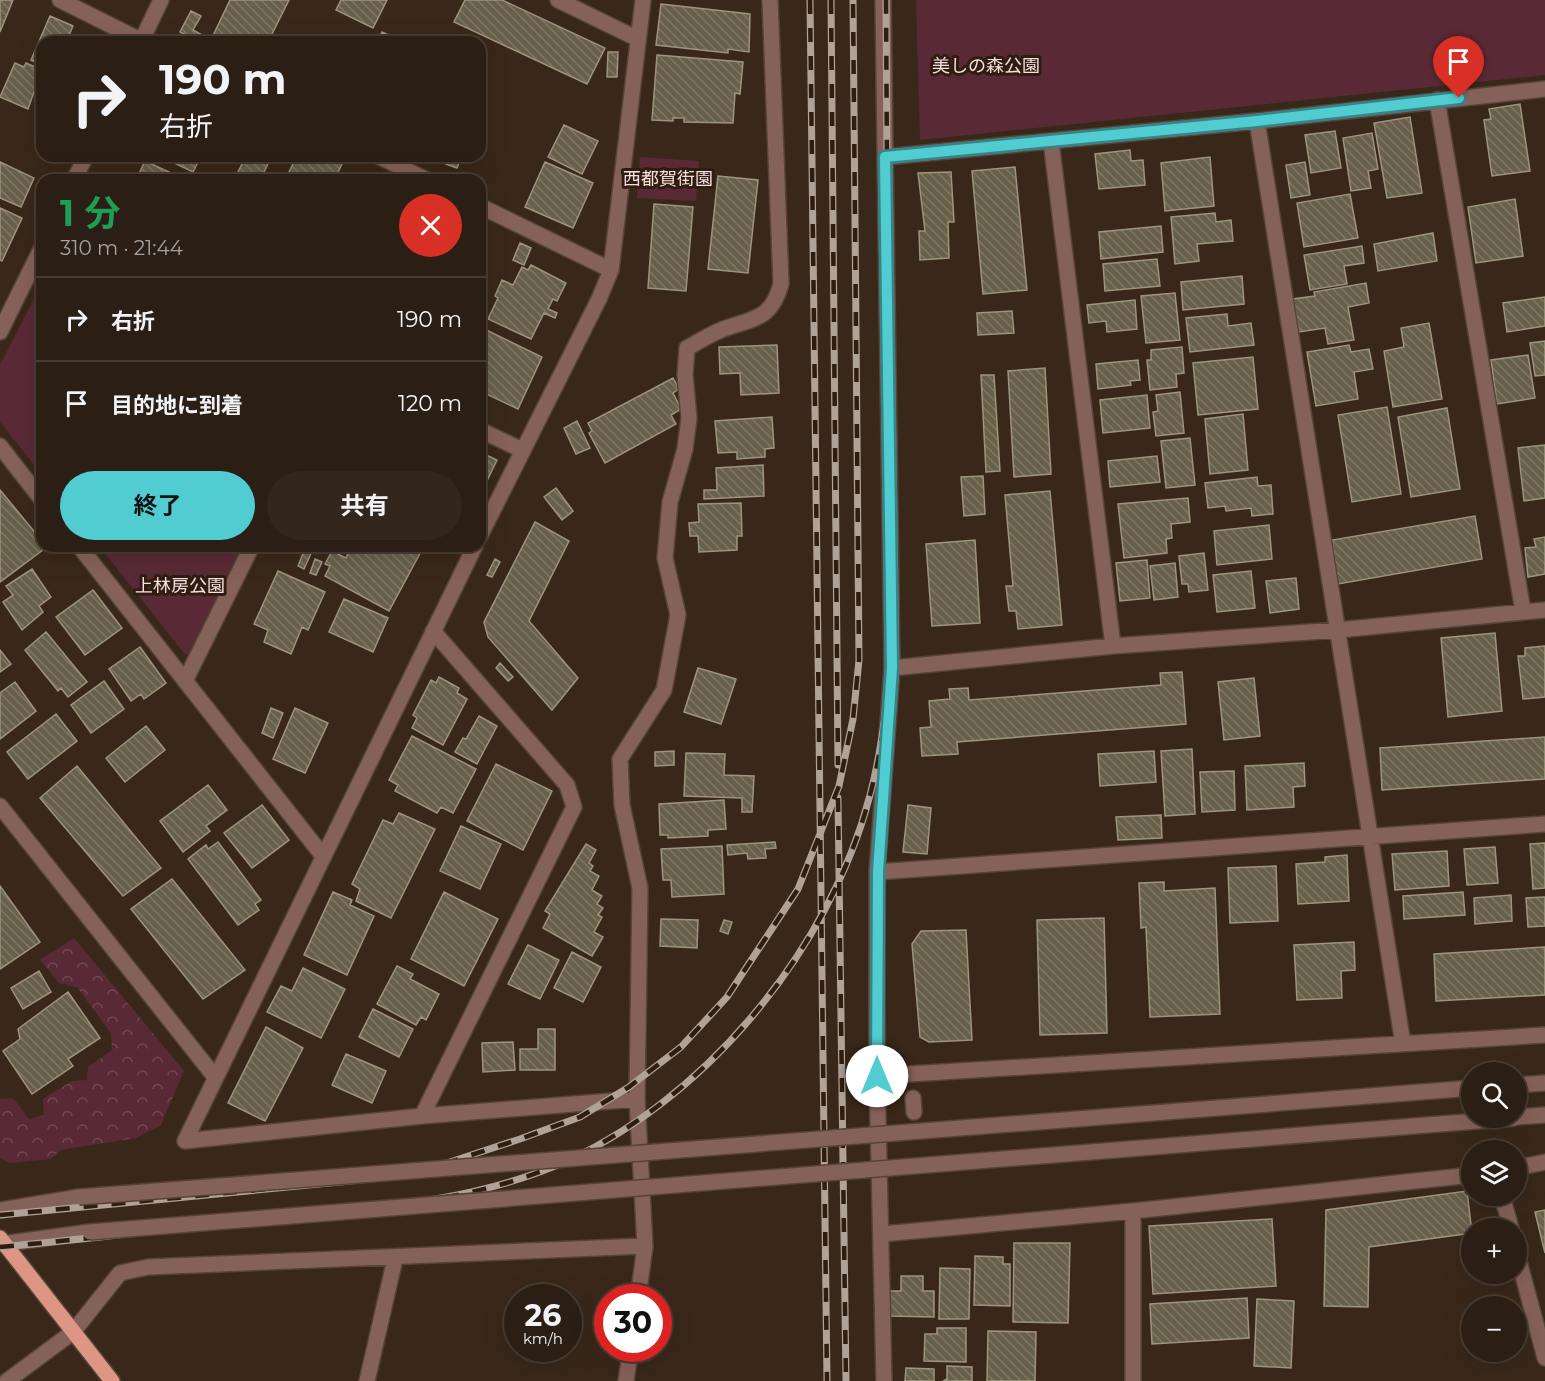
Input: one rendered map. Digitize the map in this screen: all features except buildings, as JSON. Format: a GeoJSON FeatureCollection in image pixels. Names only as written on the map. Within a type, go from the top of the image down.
{"type":"FeatureCollection","features":[{"type":"Feature","properties":{"kind":"main road"},"geometry":{"type":"LineString","coordinates":[[1,1242],[112,1381]]}},
{"type":"Feature","properties":{"kind":"street"},"geometry":{"type":"LineString","coordinates":[[60,0],[130,36]]}},
{"type":"Feature","properties":{"kind":"street"},"geometry":{"type":"LineString","coordinates":[[145,36],[161,0]]}},
{"type":"Feature","properties":{"kind":"street"},"geometry":{"type":"LineString","coordinates":[[558,0],[638,39]]}},
{"type":"Feature","properties":{"kind":"street"},"geometry":{"type":"LineString","coordinates":[[486,524],[599,299],[611,270],[643,0]]}},
{"type":"Feature","properties":{"kind":"street"},"geometry":{"type":"LineString","coordinates":[[640,1284],[645,1246],[637,1099],[640,888],[622,805],[618,767],[620,759],[664,690],[678,615],[665,558],[670,502],[684,449],[689,418],[685,375],[687,348],[719,331],[764,316],[776,301],[781,284],[770,0]]}},
{"type":"Feature","properties":{"kind":"street"},"geometry":{"type":"LineString","coordinates":[[883,0],[892,668],[878,872],[877,1076],[884,1381]]}},
{"type":"Feature","properties":{"kind":"street"},"geometry":{"type":"LineString","coordinates":[[885,157],[1257,121],[1545,89]]}},
{"type":"Feature","properties":{"kind":"street"},"geometry":{"type":"LineString","coordinates":[[1437,100],[1523,611]]}},
{"type":"Feature","properties":{"kind":"street"},"geometry":{"type":"LineString","coordinates":[[1257,121],[1403,1044]]}},
{"type":"Feature","properties":{"kind":"street"},"geometry":{"type":"LineString","coordinates":[[1051,141],[1113,646]]}},
{"type":"Feature","properties":{"kind":"street"},"geometry":{"type":"LineString","coordinates":[[390,162],[415,174]]}},
{"type":"Feature","properties":{"kind":"street"},"geometry":{"type":"LineString","coordinates":[[486,209],[611,270]]}},
{"type":"Feature","properties":{"kind":"street"},"geometry":{"type":"LineString","coordinates":[[0,332],[36,259]]}},
{"type":"Feature","properties":{"kind":"street"},"geometry":{"type":"LineString","coordinates":[[486,433],[522,450]]}},
{"type":"Feature","properties":{"kind":"street"},"geometry":{"type":"LineString","coordinates":[[0,446],[36,492]]}},
{"type":"Feature","properties":{"kind":"street"},"geometry":{"type":"LineString","coordinates":[[83,552],[323,856]]}},
{"type":"Feature","properties":{"kind":"street"},"geometry":{"type":"LineString","coordinates":[[185,681],[249,552]]}},
{"type":"Feature","properties":{"kind":"street"},"geometry":{"type":"LineString","coordinates":[[472,552],[185,1141],[422,1116],[637,1099]]}},
{"type":"Feature","properties":{"kind":"street"},"geometry":{"type":"LineString","coordinates":[[892,668],[1113,646],[1338,630],[1545,610]]}},
{"type":"Feature","properties":{"kind":"street"},"geometry":{"type":"LineString","coordinates":[[422,1116],[574,807],[567,785],[433,631]]}},
{"type":"Feature","properties":{"kind":"street"},"geometry":{"type":"LineString","coordinates":[[0,806],[215,1077]]}},
{"type":"Feature","properties":{"kind":"street"},"geometry":{"type":"LineString","coordinates":[[878,872],[1545,824]]}},
{"type":"Feature","properties":{"kind":"street"},"geometry":{"type":"LineString","coordinates":[[877,1076],[1545,1035]]}},
{"type":"Feature","properties":{"kind":"street"},"geometry":{"type":"LineString","coordinates":[[1527,1084],[1545,1083]]}},
{"type":"Feature","properties":{"kind":"street"},"geometry":{"type":"LineString","coordinates":[[0,1210],[79,1197],[1461,1089]]}},
{"type":"Feature","properties":{"kind":"street"},"geometry":{"type":"LineString","coordinates":[[1527,1116],[1545,1115]]}},
{"type":"Feature","properties":{"kind":"street"},"geometry":{"type":"LineString","coordinates":[[1,1242],[90,1232],[1461,1121]]}},
{"type":"Feature","properties":{"kind":"street"},"geometry":{"type":"LineString","coordinates":[[1527,1166],[1545,1162]]}},
{"type":"Feature","properties":{"kind":"street"},"geometry":{"type":"LineString","coordinates":[[882,1234],[1133,1211],[1461,1176]]}},
{"type":"Feature","properties":{"kind":"street"},"geometry":{"type":"LineString","coordinates":[[1133,1211],[1133,1381]]}},
{"type":"Feature","properties":{"kind":"street"},"geometry":{"type":"LineString","coordinates":[[7,1381],[73,1332],[120,1273],[148,1267],[395,1259],[645,1246]]}},
{"type":"Feature","properties":{"kind":"street"},"geometry":{"type":"LineString","coordinates":[[367,1381],[395,1259]]}},
{"type":"Feature","properties":{"kind":"street"},"geometry":{"type":"LineString","coordinates":[[1525,1284],[1545,1358]]}},
{"type":"Feature","properties":{"kind":"street"},"geometry":{"type":"LineString","coordinates":[[626,1381],[629,1362]]}},
{"type":"Feature","properties":{"kind":"green space","name":"美しの森公園"},"geometry":{"type":"Polygon","coordinates":[[[916,0],[1545,0],[1545,75],[920,140],[916,0]]]}},
{"type":"Feature","properties":{"kind":"green space","name":"西都賀街園"},"geometry":{"type":"Polygon","coordinates":[[[640,157],[699,161],[696,201],[637,198],[640,157]]]}},
{"type":"Feature","properties":{"kind":"green space"},"geometry":{"type":"Polygon","coordinates":[[[36,295],[36,467],[0,422],[0,365],[36,295]]]}},
{"type":"Feature","properties":{"kind":"green space","name":"上林房公園"},"geometry":{"type":"Polygon","coordinates":[[[104,552],[241,552],[190,656],[184,653],[104,552]]]}},
{"type":"Feature","properties":{"kind":"green space"},"geometry":{"type":"Polygon","coordinates":[[[74,938],[184,1071],[161,1125],[136,1138],[61,1150],[51,1159],[9,1163],[0,1158],[0,1099],[13,1098],[29,1119],[44,1115],[43,1099],[72,1081],[87,1080],[88,1067],[112,1050],[111,1033],[77,987],[59,983],[40,960],[74,938]]]}},
{"type":"Feature","properties":{"kind":"railway"},"geometry":{"type":"LineString","coordinates":[[810,0],[827,1381]]}},
{"type":"Feature","properties":{"kind":"railway"},"geometry":{"type":"LineString","coordinates":[[831,0],[838,765]]}},
{"type":"Feature","properties":{"kind":"railway"},"geometry":{"type":"LineString","coordinates":[[0,1215],[371,1179],[447,1163],[580,1117],[629,1087],[681,1047],[727,997],[798,889],[839,786],[853,719],[859,660],[853,0]]}},
{"type":"Feature","properties":{"kind":"railway"},"geometry":{"type":"LineString","coordinates":[[0,1247],[388,1206],[456,1195],[523,1178],[555,1166],[609,1139],[661,1104],[709,1062],[753,1015],[792,964],[825,910],[851,853],[870,795],[877,764],[890,671],[886,0]]}},
{"type":"Feature","properties":{"kind":"railway"},"geometry":{"type":"LineString","coordinates":[[838,798],[846,1381]]}},
{"type":"Feature","properties":{"kind":"route"},"geometry":{"type":"LineString","coordinates":[[877,1076],[878,872],[892,668],[885,157],[1257,121],[1459,98]]}}]}
